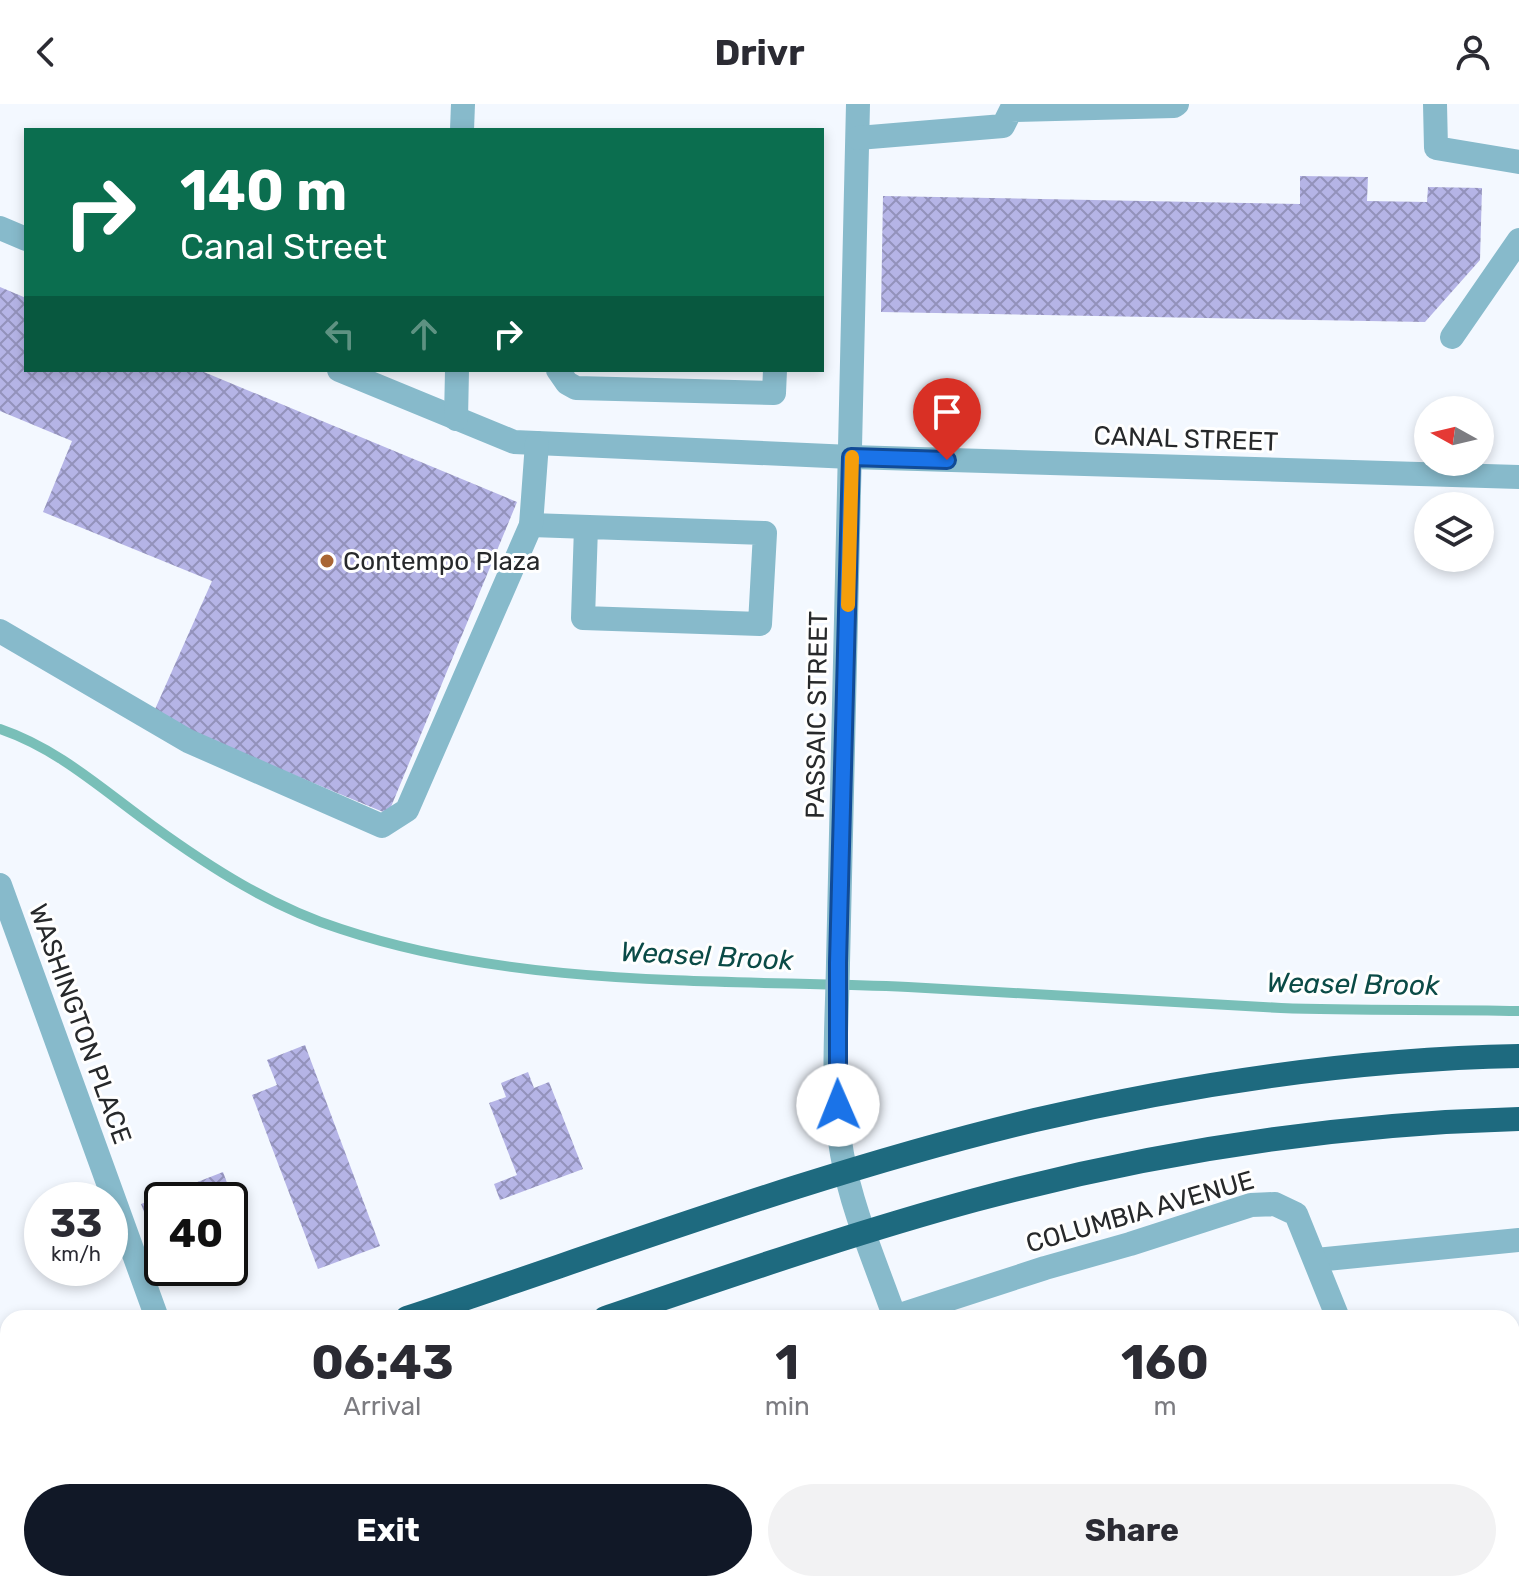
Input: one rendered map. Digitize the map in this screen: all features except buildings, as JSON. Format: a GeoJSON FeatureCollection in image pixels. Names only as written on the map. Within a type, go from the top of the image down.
{"type":"FeatureCollection","features":[{"type":"Feature","properties":{"kind":"highway"},"geometry":{"type":"LineString","coordinates":[[431,1310],[780,1193],[1034,1120],[1204,1086],[1373,1063],[1519,1056]]}},
{"type":"Feature","properties":{"kind":"highway"},"geometry":{"type":"LineString","coordinates":[[629,1310],[912,1218],[1049,1182],[1214,1147],[1381,1125],[1519,1119]]}},
{"type":"Feature","properties":{"kind":"street"},"geometry":{"type":"LineString","coordinates":[[462,128],[463,104]]}},
{"type":"Feature","properties":{"kind":"street","name":"PASSAIC STREET"},"geometry":{"type":"LineString","coordinates":[[858,104],[838,963],[838,1105],[842,1152],[852,1200],[891,1310]]}},
{"type":"Feature","properties":{"kind":"street"},"geometry":{"type":"LineString","coordinates":[[858,138],[1003,126],[1011,110],[1177,104]]}},
{"type":"Feature","properties":{"kind":"street"},"geometry":{"type":"LineString","coordinates":[[1435,104],[1436,148],[1519,162]]}},
{"type":"Feature","properties":{"kind":"street"},"geometry":{"type":"LineString","coordinates":[[0,228],[24,238]]}},
{"type":"Feature","properties":{"kind":"street"},"geometry":{"type":"LineString","coordinates":[[1452,337],[1519,240]]}},
{"type":"Feature","properties":{"kind":"street","name":"CANAL STREET"},"geometry":{"type":"LineString","coordinates":[[344,372],[514,442],[851,457],[1519,477]]}},
{"type":"Feature","properties":{"kind":"street"},"geometry":{"type":"LineString","coordinates":[[456,419],[457,372]]}},
{"type":"Feature","properties":{"kind":"street"},"geometry":{"type":"LineString","coordinates":[[559,372],[567,383],[576,388],[774,393],[775,372]]}},
{"type":"Feature","properties":{"kind":"street"},"geometry":{"type":"LineString","coordinates":[[0,631],[188,741],[382,826],[407,810],[531,525],[537,443]]}},
{"type":"Feature","properties":{"kind":"street"},"geometry":{"type":"LineString","coordinates":[[531,525],[765,533],[760,624],[583,618],[586,527]]}},
{"type":"Feature","properties":{"kind":"street","name":"WASHINGTON PLACE"},"geometry":{"type":"LineString","coordinates":[[0,885],[154,1310]]}},
{"type":"Feature","properties":{"kind":"street","name":"COLUMBIA AVENUE"},"geometry":{"type":"LineString","coordinates":[[918,1310],[1251,1205],[1275,1204],[1296,1214],[1335,1310]]}},
{"type":"Feature","properties":{"kind":"street"},"geometry":{"type":"LineString","coordinates":[[1316,1260],[1519,1240]]}},
{"type":"Feature","properties":{"kind":"waterway","name":"Weasel Brook"},"geometry":{"type":"LineString","coordinates":[[0,729],[22,737],[61,759],[197,857],[266,898],[341,929],[410,948],[479,962],[622,978],[908,987],[1281,1008],[1519,1011]]}},
{"type":"Feature","properties":{"kind":"slow traffic"},"geometry":{"type":"LineString","coordinates":[[848,605],[852,457]]}},
{"type":"Feature","properties":{"kind":"place","name":"Contempo Plaza"},"geometry":{"type":"Point","coordinates":[327,561]}},
{"type":"Feature","properties":{"kind":"route"},"geometry":{"type":"LineString","coordinates":[[838,1105],[838,963],[851,457],[947,460]]}}]}
